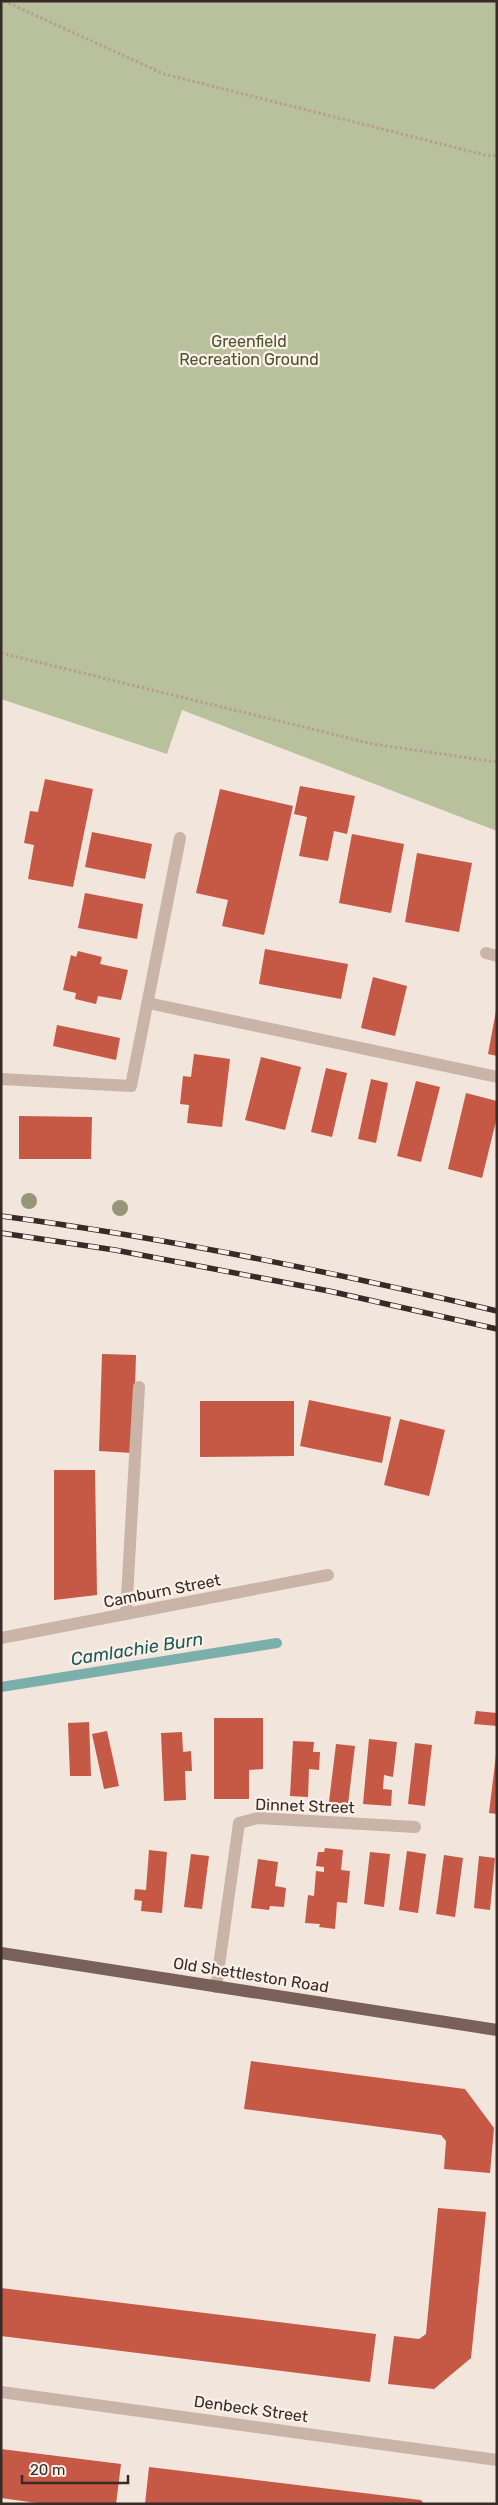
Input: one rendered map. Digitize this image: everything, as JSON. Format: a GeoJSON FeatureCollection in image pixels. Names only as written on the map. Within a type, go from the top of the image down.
{"type":"FeatureCollection","features":[{"type":"Feature","properties":{"kind":"main road","name":"Old Shettleston Road"},"geometry":{"type":"LineString","coordinates":[[1,1953],[497,2030]]}},
{"type":"Feature","properties":{"kind":"street"},"geometry":{"type":"LineString","coordinates":[[1,1079],[131,1086],[180,838]]}},
{"type":"Feature","properties":{"kind":"street"},"geometry":{"type":"LineString","coordinates":[[148,1003],[497,1077]]}},
{"type":"Feature","properties":{"kind":"street"},"geometry":{"type":"LineString","coordinates":[[126,1614],[139,1387]]}},
{"type":"Feature","properties":{"kind":"street","name":"Camburn Street"},"geometry":{"type":"LineString","coordinates":[[1,1638],[328,1575]]}},
{"type":"Feature","properties":{"kind":"street","name":"Dinnet Street"},"geometry":{"type":"LineString","coordinates":[[216,1987],[239,1823],[258,1818],[415,1827]]}},
{"type":"Feature","properties":{"kind":"street","name":"Denbeck Street"},"geometry":{"type":"LineString","coordinates":[[1,2392],[497,2460]]}},
{"type":"Feature","properties":{"kind":"path"},"geometry":{"type":"LineString","coordinates":[[4,1],[164,74],[485,156],[497,156]]}},
{"type":"Feature","properties":{"kind":"path"},"geometry":{"type":"LineString","coordinates":[[1,653],[373,744],[497,762]]}},
{"type":"Feature","properties":{"kind":"green space","name":"Greenfield Recreation Ground"},"geometry":{"type":"Polygon","coordinates":[[[1,1],[497,1],[497,831],[182,710],[167,754],[1,699],[1,1]]]}},
{"type":"Feature","properties":{"kind":"building"},"geometry":{"type":"Polygon","coordinates":[[[45,779],[93,789],[73,887],[28,879],[34,845],[24,843],[30,811],[38,812],[45,779]]]}},
{"type":"Feature","properties":{"kind":"building"},"geometry":{"type":"Polygon","coordinates":[[[300,786],[355,796],[347,834],[334,831],[328,861],[299,856],[307,817],[294,814],[300,786]]]}},
{"type":"Feature","properties":{"kind":"building"},"geometry":{"type":"Polygon","coordinates":[[[220,789],[293,806],[264,935],[222,926],[228,900],[196,893],[220,789]]]}},
{"type":"Feature","properties":{"kind":"building"},"geometry":{"type":"Polygon","coordinates":[[[92,832],[152,844],[145,879],[85,867],[92,832]]]}},
{"type":"Feature","properties":{"kind":"building"},"geometry":{"type":"Polygon","coordinates":[[[352,834],[404,844],[391,913],[339,903],[352,834]]]}},
{"type":"Feature","properties":{"kind":"building"},"geometry":{"type":"Polygon","coordinates":[[[417,853],[472,863],[459,932],[405,922],[417,853]]]}},
{"type":"Feature","properties":{"kind":"building"},"geometry":{"type":"Polygon","coordinates":[[[85,893],[143,904],[137,939],[78,928],[85,893]]]}},
{"type":"Feature","properties":{"kind":"building"},"geometry":{"type":"Polygon","coordinates":[[[265,949],[348,964],[341,999],[259,984],[265,949]]]}},
{"type":"Feature","properties":{"kind":"building"},"geometry":{"type":"Polygon","coordinates":[[[78,951],[102,957],[100,964],[128,970],[121,1000],[98,996],[96,1004],[75,999],[76,993],[63,990],[71,955],[76,957],[78,951]]]}},
{"type":"Feature","properties":{"kind":"building"},"geometry":{"type":"Polygon","coordinates":[[[373,977],[407,986],[395,1036],[361,1028],[373,977]]]}},
{"type":"Feature","properties":{"kind":"building"},"geometry":{"type":"Polygon","coordinates":[[[497,1011],[497,1056],[488,1054],[497,1011]]]}},
{"type":"Feature","properties":{"kind":"building"},"geometry":{"type":"Polygon","coordinates":[[[57,1025],[120,1038],[116,1060],[53,1046],[57,1025]]]}},
{"type":"Feature","properties":{"kind":"building"},"geometry":{"type":"Polygon","coordinates":[[[194,1054],[230,1059],[222,1127],[187,1123],[189,1105],[180,1104],[183,1076],[191,1077],[194,1054]]]}},
{"type":"Feature","properties":{"kind":"building"},"geometry":{"type":"Polygon","coordinates":[[[261,1057],[301,1067],[285,1130],[245,1120],[261,1057]]]}},
{"type":"Feature","properties":{"kind":"building"},"geometry":{"type":"Polygon","coordinates":[[[326,1068],[347,1073],[332,1137],[311,1132],[326,1068]]]}},
{"type":"Feature","properties":{"kind":"building"},"geometry":{"type":"Polygon","coordinates":[[[371,1079],[388,1083],[376,1143],[358,1139],[371,1079]]]}},
{"type":"Feature","properties":{"kind":"building"},"geometry":{"type":"Polygon","coordinates":[[[416,1081],[440,1087],[421,1162],[397,1156],[416,1081]]]}},
{"type":"Feature","properties":{"kind":"building"},"geometry":{"type":"Polygon","coordinates":[[[466,1093],[497,1101],[497,1117],[482,1178],[448,1169],[466,1093]]]}},
{"type":"Feature","properties":{"kind":"building"},"geometry":{"type":"Polygon","coordinates":[[[19,1116],[92,1117],[91,1159],[19,1159],[19,1116]]]}},
{"type":"Feature","properties":{"kind":"building"},"geometry":{"type":"Polygon","coordinates":[[[102,1354],[136,1355],[133,1453],[99,1451],[102,1354]]]}},
{"type":"Feature","properties":{"kind":"building"},"geometry":{"type":"Polygon","coordinates":[[[309,1400],[391,1417],[382,1463],[300,1446],[309,1400]]]}},
{"type":"Feature","properties":{"kind":"building"},"geometry":{"type":"Polygon","coordinates":[[[200,1401],[294,1401],[294,1456],[200,1457],[200,1401]]]}},
{"type":"Feature","properties":{"kind":"building"},"geometry":{"type":"Polygon","coordinates":[[[400,1419],[445,1430],[429,1496],[384,1485],[400,1419]]]}},
{"type":"Feature","properties":{"kind":"building"},"geometry":{"type":"Polygon","coordinates":[[[54,1470],[95,1470],[97,1595],[54,1600],[54,1470]]]}},
{"type":"Feature","properties":{"kind":"building"},"geometry":{"type":"Polygon","coordinates":[[[476,1711],[497,1713],[497,1726],[474,1724],[476,1711]]]}},
{"type":"Feature","properties":{"kind":"building"},"geometry":{"type":"Polygon","coordinates":[[[214,1718],[263,1718],[263,1769],[249,1770],[249,1799],[214,1799],[214,1718]]]}},
{"type":"Feature","properties":{"kind":"building"},"geometry":{"type":"Polygon","coordinates":[[[89,1722],[91,1776],[70,1776],[68,1723],[89,1722]]]}},
{"type":"Feature","properties":{"kind":"building"},"geometry":{"type":"Polygon","coordinates":[[[107,1731],[119,1786],[104,1789],[92,1734],[107,1731]]]}},
{"type":"Feature","properties":{"kind":"building"},"geometry":{"type":"Polygon","coordinates":[[[182,1732],[183,1752],[191,1751],[192,1771],[185,1771],[186,1800],[164,1801],[161,1733],[182,1732]]]}},
{"type":"Feature","properties":{"kind":"building"},"geometry":{"type":"Polygon","coordinates":[[[369,1739],[397,1742],[393,1777],[384,1775],[383,1789],[392,1790],[391,1806],[363,1804],[369,1739]]]}},
{"type":"Feature","properties":{"kind":"building"},"geometry":{"type":"Polygon","coordinates":[[[293,1741],[314,1742],[313,1752],[320,1752],[319,1770],[309,1769],[308,1797],[290,1796],[293,1741]]]}},
{"type":"Feature","properties":{"kind":"building"},"geometry":{"type":"Polygon","coordinates":[[[415,1743],[432,1745],[425,1806],[408,1804],[415,1743]]]}},
{"type":"Feature","properties":{"kind":"building"},"geometry":{"type":"Polygon","coordinates":[[[336,1744],[355,1746],[348,1804],[329,1802],[336,1744]]]}},
{"type":"Feature","properties":{"kind":"building"},"geometry":{"type":"Polygon","coordinates":[[[497,1755],[497,1814],[489,1813],[497,1755]]]}},
{"type":"Feature","properties":{"kind":"building"},"geometry":{"type":"Polygon","coordinates":[[[325,1848],[343,1850],[341,1870],[350,1871],[347,1903],[337,1902],[335,1929],[319,1927],[320,1924],[305,1923],[308,1895],[314,1896],[316,1871],[324,1872],[324,1867],[316,1866],[318,1852],[324,1852],[325,1848]]]}},
{"type":"Feature","properties":{"kind":"building"},"geometry":{"type":"Polygon","coordinates":[[[149,1850],[167,1852],[162,1913],[141,1911],[142,1901],[134,1900],[135,1889],[146,1890],[149,1850]]]}},
{"type":"Feature","properties":{"kind":"building"},"geometry":{"type":"Polygon","coordinates":[[[407,1851],[426,1854],[418,1913],[399,1910],[407,1851]]]}},
{"type":"Feature","properties":{"kind":"building"},"geometry":{"type":"Polygon","coordinates":[[[370,1852],[390,1854],[384,1907],[364,1904],[370,1852]]]}},
{"type":"Feature","properties":{"kind":"building"},"geometry":{"type":"Polygon","coordinates":[[[191,1854],[209,1856],[202,1909],[184,1907],[191,1854]]]}},
{"type":"Feature","properties":{"kind":"building"},"geometry":{"type":"Polygon","coordinates":[[[444,1855],[463,1858],[455,1917],[436,1914],[444,1855]]]}},
{"type":"Feature","properties":{"kind":"building"},"geometry":{"type":"Polygon","coordinates":[[[479,1856],[495,1858],[490,1910],[474,1908],[479,1856]]]}},
{"type":"Feature","properties":{"kind":"building"},"geometry":{"type":"Polygon","coordinates":[[[258,1859],[278,1862],[275,1886],[286,1888],[284,1907],[270,1906],[269,1910],[251,1908],[258,1859]]]}},
{"type":"Feature","properties":{"kind":"building"},"geometry":{"type":"Polygon","coordinates":[[[251,2061],[465,2089],[494,2128],[490,2173],[444,2169],[446,2141],[441,2135],[244,2109],[251,2061]]]}},
{"type":"Feature","properties":{"kind":"building"},"geometry":{"type":"Polygon","coordinates":[[[438,2208],[486,2212],[471,2358],[434,2389],[388,2384],[394,2336],[419,2339],[426,2334],[438,2208]]]}},
{"type":"Feature","properties":{"kind":"building"},"geometry":{"type":"Polygon","coordinates":[[[1,2288],[376,2334],[370,2382],[1,2336],[1,2288]]]}},
{"type":"Feature","properties":{"kind":"building"},"geometry":{"type":"Polygon","coordinates":[[[1,2449],[121,2464],[116,2504],[44,2504],[1,2498],[1,2449]]]}},
{"type":"Feature","properties":{"kind":"building"},"geometry":{"type":"Polygon","coordinates":[[[149,2467],[421,2500],[424,2504],[145,2504],[149,2467]]]}},
{"type":"Feature","properties":{"kind":"waterway","name":"Camlachie Burn"},"geometry":{"type":"LineString","coordinates":[[1,1687],[277,1643]]}},
{"type":"Feature","properties":{"kind":"railway"},"geometry":{"type":"LineString","coordinates":[[1,1216],[188,1245],[374,1283],[497,1311]]}},
{"type":"Feature","properties":{"kind":"railway"},"geometry":{"type":"LineString","coordinates":[[1,1233],[115,1250],[329,1291],[497,1329]]}}]}
